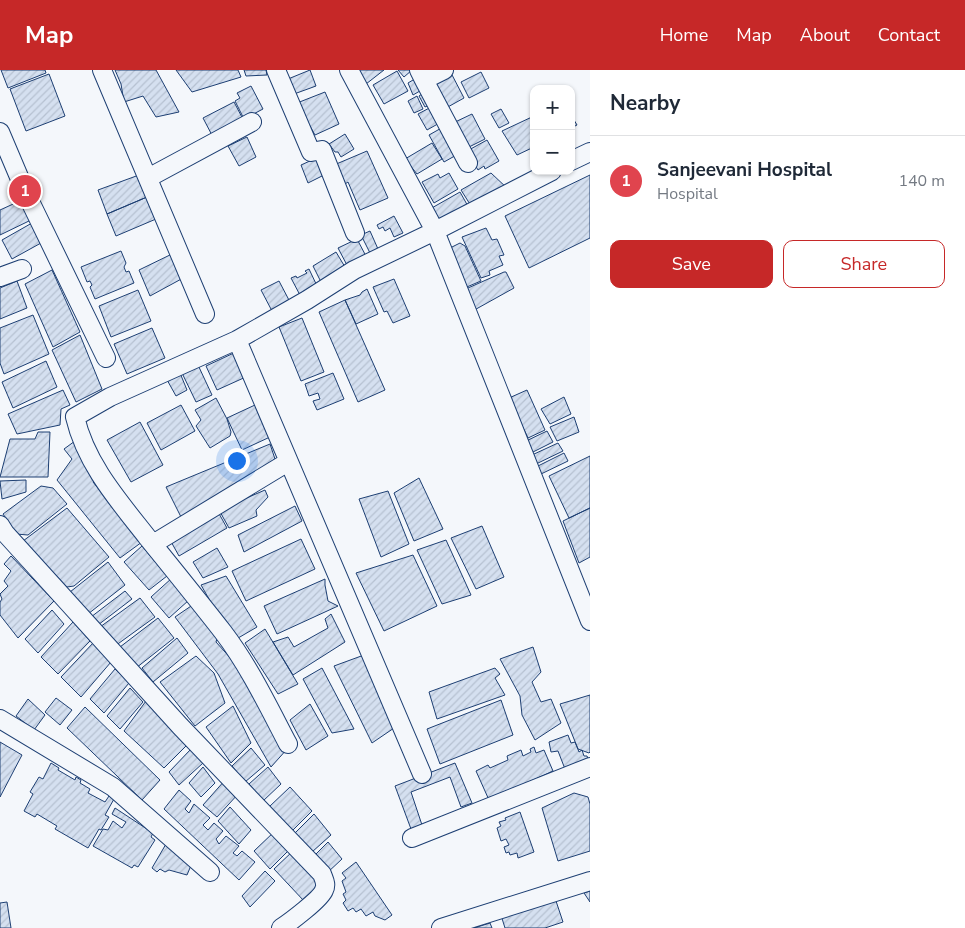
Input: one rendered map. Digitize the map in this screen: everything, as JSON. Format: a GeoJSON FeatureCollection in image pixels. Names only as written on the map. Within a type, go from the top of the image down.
{"type":"FeatureCollection","features":[{"type":"Feature","properties":{"kind":"street"},"geometry":{"type":"LineString","coordinates":[[102,70],[205,314]]}},
{"type":"Feature","properties":{"kind":"street"},"geometry":{"type":"LineString","coordinates":[[276,70],[311,152],[322,150],[355,233]]}},
{"type":"Feature","properties":{"kind":"street"},"geometry":{"type":"LineString","coordinates":[[349,70],[435,231],[590,621]]}},
{"type":"Feature","properties":{"kind":"street"},"geometry":{"type":"LineString","coordinates":[[444,70],[421,75],[468,162]]}},
{"type":"Feature","properties":{"kind":"street"},"geometry":{"type":"LineString","coordinates":[[148,178],[252,122]]}},
{"type":"Feature","properties":{"kind":"street"},"geometry":{"type":"LineString","coordinates":[[0,132],[25,192],[106,358]]}},
{"type":"Feature","properties":{"kind":"street"},"geometry":{"type":"LineString","coordinates":[[575,159],[590,152]]}},
{"type":"Feature","properties":{"kind":"street"},"geometry":{"type":"LineString","coordinates":[[288,744],[255,682],[224,634],[97,471],[86,451],[75,417],[110,396],[236,340],[307,300],[354,270],[544,175]]}},
{"type":"Feature","properties":{"kind":"street"},"geometry":{"type":"LineString","coordinates":[[0,277],[22,269]]}},
{"type":"Feature","properties":{"kind":"street"},"geometry":{"type":"LineString","coordinates":[[236,340],[422,774]]}},
{"type":"Feature","properties":{"kind":"street"},"geometry":{"type":"LineString","coordinates":[[153,544],[288,462]]}},
{"type":"Feature","properties":{"kind":"street"},"geometry":{"type":"LineString","coordinates":[[0,525],[5,534],[180,726],[322,874],[326,884],[324,892],[292,921],[281,928]]}},
{"type":"Feature","properties":{"kind":"street"},"geometry":{"type":"LineString","coordinates":[[0,719],[113,788],[210,872]]}},
{"type":"Feature","properties":{"kind":"street"},"geometry":{"type":"LineString","coordinates":[[412,838],[590,768]]}},
{"type":"Feature","properties":{"kind":"street"},"geometry":{"type":"LineString","coordinates":[[441,928],[590,881]]}},
{"type":"Feature","properties":{"kind":"building"},"geometry":{"type":"Polygon","coordinates":[[[1,70],[45,70],[46,73],[8,88],[1,70]]]}},
{"type":"Feature","properties":{"kind":"building"},"geometry":{"type":"Polygon","coordinates":[[[115,70],[156,70],[179,112],[156,117],[143,96],[124,102],[121,84],[115,70]]]}},
{"type":"Feature","properties":{"kind":"building"},"geometry":{"type":"Polygon","coordinates":[[[176,70],[238,70],[241,77],[192,92],[176,70]]]}},
{"type":"Feature","properties":{"kind":"building"},"geometry":{"type":"Polygon","coordinates":[[[244,70],[266,70],[267,75],[246,76],[244,70]]]}},
{"type":"Feature","properties":{"kind":"building"},"geometry":{"type":"Polygon","coordinates":[[[310,70],[316,86],[294,94],[288,79],[310,70]]]}},
{"type":"Feature","properties":{"kind":"building"},"geometry":{"type":"Polygon","coordinates":[[[359,70],[384,70],[366,84],[359,70]]]}},
{"type":"Feature","properties":{"kind":"building"},"geometry":{"type":"Polygon","coordinates":[[[398,70],[412,70],[404,77],[398,70]]]}},
{"type":"Feature","properties":{"kind":"building"},"geometry":{"type":"Polygon","coordinates":[[[397,71],[408,91],[384,104],[373,85],[397,71]]]}},
{"type":"Feature","properties":{"kind":"building"},"geometry":{"type":"Polygon","coordinates":[[[450,71],[464,98],[446,108],[432,81],[450,71]]]}},
{"type":"Feature","properties":{"kind":"building"},"geometry":{"type":"Polygon","coordinates":[[[481,72],[489,88],[469,98],[461,82],[481,72]]]}},
{"type":"Feature","properties":{"kind":"building"},"geometry":{"type":"Polygon","coordinates":[[[49,74],[65,116],[26,131],[10,89],[49,74]]]}},
{"type":"Feature","properties":{"kind":"building"},"geometry":{"type":"Polygon","coordinates":[[[418,77],[425,88],[413,95],[408,83],[418,77]]]}},
{"type":"Feature","properties":{"kind":"building"},"geometry":{"type":"Polygon","coordinates":[[[251,86],[263,109],[244,119],[235,101],[240,98],[237,93],[251,86]]]}},
{"type":"Feature","properties":{"kind":"building"},"geometry":{"type":"Polygon","coordinates":[[[325,92],[339,124],[315,135],[297,103],[325,92]]]}},
{"type":"Feature","properties":{"kind":"building"},"geometry":{"type":"Polygon","coordinates":[[[425,92],[432,104],[425,107],[419,96],[425,92]]]}},
{"type":"Feature","properties":{"kind":"building"},"geometry":{"type":"Polygon","coordinates":[[[417,96],[423,109],[414,113],[408,101],[417,96]]]}},
{"type":"Feature","properties":{"kind":"building"},"geometry":{"type":"Polygon","coordinates":[[[234,102],[245,123],[214,139],[203,118],[234,102]]]}},
{"type":"Feature","properties":{"kind":"building"},"geometry":{"type":"Polygon","coordinates":[[[435,105],[443,121],[427,130],[418,114],[435,105]]]}},
{"type":"Feature","properties":{"kind":"building"},"geometry":{"type":"Polygon","coordinates":[[[501,109],[509,123],[499,128],[491,114],[501,109]]]}},
{"type":"Feature","properties":{"kind":"building"},"geometry":{"type":"Polygon","coordinates":[[[472,114],[485,139],[465,149],[453,123],[472,114]]]}},
{"type":"Feature","properties":{"kind":"building"},"geometry":{"type":"Polygon","coordinates":[[[530,118],[530,149],[517,155],[502,131],[530,118]]]}},
{"type":"Feature","properties":{"kind":"building"},"geometry":{"type":"Polygon","coordinates":[[[445,126],[460,153],[444,162],[429,135],[445,126]]]}},
{"type":"Feature","properties":{"kind":"building"},"geometry":{"type":"Polygon","coordinates":[[[345,134],[354,149],[341,157],[329,144],[345,134]]]}},
{"type":"Feature","properties":{"kind":"building"},"geometry":{"type":"Polygon","coordinates":[[[247,137],[256,157],[239,166],[228,146],[247,137]]]}},
{"type":"Feature","properties":{"kind":"building"},"geometry":{"type":"Polygon","coordinates":[[[487,140],[499,161],[485,169],[484,166],[478,170],[467,151],[487,140]]]}},
{"type":"Feature","properties":{"kind":"building"},"geometry":{"type":"Polygon","coordinates":[[[432,143],[442,159],[417,174],[405,159],[432,143]]]}},
{"type":"Feature","properties":{"kind":"building"},"geometry":{"type":"Polygon","coordinates":[[[367,151],[388,198],[360,210],[348,182],[345,184],[343,178],[340,179],[334,165],[367,151]]]}},
{"type":"Feature","properties":{"kind":"building"},"geometry":{"type":"Polygon","coordinates":[[[321,156],[328,173],[308,183],[301,165],[321,156]]]}},
{"type":"Feature","properties":{"kind":"building"},"geometry":{"type":"Polygon","coordinates":[[[449,173],[458,189],[434,203],[422,182],[438,174],[440,178],[449,173]]]}},
{"type":"Feature","properties":{"kind":"building"},"geometry":{"type":"Polygon","coordinates":[[[491,173],[508,189],[473,209],[461,190],[491,173]]]}},
{"type":"Feature","properties":{"kind":"building"},"geometry":{"type":"Polygon","coordinates":[[[139,175],[147,197],[107,214],[98,190],[139,175]]]}},
{"type":"Feature","properties":{"kind":"building"},"geometry":{"type":"Polygon","coordinates":[[[590,175],[590,238],[529,268],[505,216],[590,175]]]}},
{"type":"Feature","properties":{"kind":"building"},"geometry":{"type":"Polygon","coordinates":[[[460,192],[469,208],[439,224],[430,209],[460,192]]]}},
{"type":"Feature","properties":{"kind":"building"},"geometry":{"type":"Polygon","coordinates":[[[147,197],[156,219],[116,236],[107,214],[147,197]]]}},
{"type":"Feature","properties":{"kind":"building"},"geometry":{"type":"Polygon","coordinates":[[[22,200],[31,220],[0,235],[0,210],[22,200]]]}},
{"type":"Feature","properties":{"kind":"building"},"geometry":{"type":"Polygon","coordinates":[[[394,216],[403,233],[394,237],[390,228],[385,231],[383,227],[379,229],[377,225],[394,216]]]}},
{"type":"Feature","properties":{"kind":"building"},"geometry":{"type":"Polygon","coordinates":[[[32,223],[41,243],[12,259],[2,240],[32,223]]]}},
{"type":"Feature","properties":{"kind":"building"},"geometry":{"type":"Polygon","coordinates":[[[486,228],[492,240],[497,239],[504,255],[499,256],[503,265],[489,271],[490,275],[481,278],[462,237],[486,228]]]}},
{"type":"Feature","properties":{"kind":"building"},"geometry":{"type":"Polygon","coordinates":[[[370,231],[378,249],[370,253],[361,235],[370,231]]]}},
{"type":"Feature","properties":{"kind":"building"},"geometry":{"type":"Polygon","coordinates":[[[357,239],[367,258],[348,267],[338,248],[357,239]]]}},
{"type":"Feature","properties":{"kind":"building"},"geometry":{"type":"Polygon","coordinates":[[[460,243],[465,246],[481,281],[462,289],[450,248],[460,243]]]}},
{"type":"Feature","properties":{"kind":"building"},"geometry":{"type":"Polygon","coordinates":[[[121,251],[126,263],[124,267],[126,272],[129,271],[134,283],[95,299],[90,287],[92,285],[90,281],[87,282],[81,267],[121,251]]]}},
{"type":"Feature","properties":{"kind":"building"},"geometry":{"type":"Polygon","coordinates":[[[336,252],[345,267],[321,282],[313,266],[336,252]]]}},
{"type":"Feature","properties":{"kind":"building"},"geometry":{"type":"Polygon","coordinates":[[[174,253],[185,277],[150,296],[139,270],[174,253]]]}},
{"type":"Feature","properties":{"kind":"building"},"geometry":{"type":"Polygon","coordinates":[[[309,269],[318,288],[301,297],[291,278],[296,276],[297,278],[307,273],[305,271],[309,269]]]}},
{"type":"Feature","properties":{"kind":"building"},"geometry":{"type":"Polygon","coordinates":[[[52,270],[80,332],[53,347],[25,284],[52,270]]]}},
{"type":"Feature","properties":{"kind":"building"},"geometry":{"type":"Polygon","coordinates":[[[506,272],[514,288],[469,313],[459,292],[506,272]]]}},
{"type":"Feature","properties":{"kind":"building"},"geometry":{"type":"Polygon","coordinates":[[[394,279],[410,316],[393,323],[387,311],[384,312],[373,287],[394,279]]]}},
{"type":"Feature","properties":{"kind":"building"},"geometry":{"type":"Polygon","coordinates":[[[17,281],[27,308],[0,319],[0,288],[17,281]]]}},
{"type":"Feature","properties":{"kind":"building"},"geometry":{"type":"Polygon","coordinates":[[[279,281],[290,302],[272,311],[261,290],[279,281]]]}},
{"type":"Feature","properties":{"kind":"building"},"geometry":{"type":"Polygon","coordinates":[[[367,289],[378,314],[356,324],[345,300],[360,295],[367,289]]]}},
{"type":"Feature","properties":{"kind":"building"},"geometry":{"type":"Polygon","coordinates":[[[138,290],[151,321],[111,337],[99,306],[138,290]]]}},
{"type":"Feature","properties":{"kind":"building"},"geometry":{"type":"Polygon","coordinates":[[[345,300],[385,390],[358,402],[319,312],[345,300]]]}},
{"type":"Feature","properties":{"kind":"building"},"geometry":{"type":"Polygon","coordinates":[[[33,315],[49,354],[4,374],[0,363],[0,328],[33,315]]]}},
{"type":"Feature","properties":{"kind":"building"},"geometry":{"type":"Polygon","coordinates":[[[302,318],[324,372],[301,381],[279,327],[302,318]]]}},
{"type":"Feature","properties":{"kind":"building"},"geometry":{"type":"Polygon","coordinates":[[[152,328],[165,358],[127,374],[114,344],[152,328]]]}},
{"type":"Feature","properties":{"kind":"building"},"geometry":{"type":"Polygon","coordinates":[[[80,335],[102,389],[76,402],[52,350],[80,335]]]}},
{"type":"Feature","properties":{"kind":"building"},"geometry":{"type":"Polygon","coordinates":[[[236,352],[248,376],[217,390],[206,366],[236,352]]]}},
{"type":"Feature","properties":{"kind":"building"},"geometry":{"type":"Polygon","coordinates":[[[46,361],[57,387],[13,408],[2,382],[46,361]]]}},
{"type":"Feature","properties":{"kind":"building"},"geometry":{"type":"Polygon","coordinates":[[[198,365],[212,395],[196,402],[182,373],[198,365]]]}},
{"type":"Feature","properties":{"kind":"building"},"geometry":{"type":"Polygon","coordinates":[[[180,373],[187,390],[176,396],[166,378],[180,373]]]}},
{"type":"Feature","properties":{"kind":"building"},"geometry":{"type":"Polygon","coordinates":[[[333,373],[344,399],[317,410],[313,401],[320,399],[318,393],[309,396],[305,384],[333,373]]]}},
{"type":"Feature","properties":{"kind":"building"},"geometry":{"type":"Polygon","coordinates":[[[63,390],[70,405],[61,409],[60,425],[17,434],[8,414],[63,390]]]}},
{"type":"Feature","properties":{"kind":"building"},"geometry":{"type":"Polygon","coordinates":[[[527,390],[545,430],[528,438],[509,398],[527,390]]]}},
{"type":"Feature","properties":{"kind":"building"},"geometry":{"type":"Polygon","coordinates":[[[564,397],[571,414],[550,424],[541,409],[564,397]]]}},
{"type":"Feature","properties":{"kind":"building"},"geometry":{"type":"Polygon","coordinates":[[[216,398],[227,419],[231,432],[230,436],[210,448],[196,426],[201,420],[195,410],[216,398]]]}},
{"type":"Feature","properties":{"kind":"building"},"geometry":{"type":"Polygon","coordinates":[[[181,405],[195,431],[161,450],[147,423],[181,405]]]}},
{"type":"Feature","properties":{"kind":"building"},"geometry":{"type":"Polygon","coordinates":[[[255,405],[270,437],[242,450],[227,418],[255,405]]]}},
{"type":"Feature","properties":{"kind":"building"},"geometry":{"type":"Polygon","coordinates":[[[574,417],[579,432],[557,441],[550,427],[574,417]]]}},
{"type":"Feature","properties":{"kind":"building"},"geometry":{"type":"Polygon","coordinates":[[[140,422],[163,465],[131,482],[107,440],[140,422]]]}},
{"type":"Feature","properties":{"kind":"building"},"geometry":{"type":"Polygon","coordinates":[[[547,431],[553,442],[529,454],[524,442],[547,431]]]}},
{"type":"Feature","properties":{"kind":"building"},"geometry":{"type":"Polygon","coordinates":[[[38,432],[50,432],[48,477],[0,477],[10,439],[35,439],[38,432]]]}},
{"type":"Feature","properties":{"kind":"building"},"geometry":{"type":"Polygon","coordinates":[[[75,441],[97,477],[93,482],[142,542],[120,558],[57,480],[72,459],[64,449],[75,441]]]}},
{"type":"Feature","properties":{"kind":"building"},"geometry":{"type":"Polygon","coordinates":[[[558,443],[563,451],[536,464],[532,455],[558,443]]]}},
{"type":"Feature","properties":{"kind":"building"},"geometry":{"type":"Polygon","coordinates":[[[270,444],[275,459],[183,521],[166,487],[270,444]]]}},
{"type":"Feature","properties":{"kind":"building"},"geometry":{"type":"Polygon","coordinates":[[[564,453],[568,461],[541,474],[538,466],[564,453]]]}},
{"type":"Feature","properties":{"kind":"building"},"geometry":{"type":"Polygon","coordinates":[[[590,456],[590,508],[569,518],[549,476],[590,456]]]}},
{"type":"Feature","properties":{"kind":"building"},"geometry":{"type":"Polygon","coordinates":[[[419,478],[443,529],[414,541],[394,493],[419,478]]]}},
{"type":"Feature","properties":{"kind":"building"},"geometry":{"type":"Polygon","coordinates":[[[26,480],[26,492],[2,499],[0,481],[26,480]]]}},
{"type":"Feature","properties":{"kind":"building"},"geometry":{"type":"Polygon","coordinates":[[[41,486],[53,488],[67,504],[28,535],[16,534],[3,514],[41,486]]]}},
{"type":"Feature","properties":{"kind":"building"},"geometry":{"type":"Polygon","coordinates":[[[265,490],[268,497],[256,510],[257,516],[229,528],[219,510],[265,490]]]}},
{"type":"Feature","properties":{"kind":"building"},"geometry":{"type":"Polygon","coordinates":[[[388,491],[409,544],[381,557],[359,499],[388,491]]]}},
{"type":"Feature","properties":{"kind":"building"},"geometry":{"type":"Polygon","coordinates":[[[295,506],[302,521],[244,552],[238,535],[295,506]]]}},
{"type":"Feature","properties":{"kind":"building"},"geometry":{"type":"Polygon","coordinates":[[[67,508],[109,557],[74,586],[67,587],[23,541],[67,508]]]}},
{"type":"Feature","properties":{"kind":"building"},"geometry":{"type":"Polygon","coordinates":[[[590,508],[590,557],[579,563],[563,521],[590,508]]]}},
{"type":"Feature","properties":{"kind":"building"},"geometry":{"type":"Polygon","coordinates":[[[217,510],[227,528],[179,556],[169,538],[217,510]]]}},
{"type":"Feature","properties":{"kind":"building"},"geometry":{"type":"Polygon","coordinates":[[[482,526],[504,577],[476,589],[451,538],[482,526]]]}},
{"type":"Feature","properties":{"kind":"building"},"geometry":{"type":"Polygon","coordinates":[[[301,539],[315,569],[246,601],[232,571],[301,539]]]}},
{"type":"Feature","properties":{"kind":"building"},"geometry":{"type":"Polygon","coordinates":[[[446,540],[471,595],[442,604],[417,550],[446,540]]]}},
{"type":"Feature","properties":{"kind":"building"},"geometry":{"type":"Polygon","coordinates":[[[142,546],[167,576],[149,590],[124,562],[142,546]]]}},
{"type":"Feature","properties":{"kind":"building"},"geometry":{"type":"Polygon","coordinates":[[[217,548],[228,567],[203,578],[193,562],[217,548]]]}},
{"type":"Feature","properties":{"kind":"building"},"geometry":{"type":"Polygon","coordinates":[[[413,555],[437,606],[384,631],[356,573],[413,555]]]}},
{"type":"Feature","properties":{"kind":"building"},"geometry":{"type":"Polygon","coordinates":[[[11,556],[54,601],[18,638],[0,615],[0,602],[2,599],[0,594],[8,586],[4,581],[11,571],[4,564],[11,556]]]}},
{"type":"Feature","properties":{"kind":"building"},"geometry":{"type":"Polygon","coordinates":[[[108,562],[125,585],[88,614],[70,592],[108,562]]]}},
{"type":"Feature","properties":{"kind":"building"},"geometry":{"type":"Polygon","coordinates":[[[226,576],[257,627],[233,641],[201,585],[226,576]]]}},
{"type":"Feature","properties":{"kind":"building"},"geometry":{"type":"Polygon","coordinates":[[[172,578],[189,600],[169,618],[151,597],[172,578]]]}},
{"type":"Feature","properties":{"kind":"building"},"geometry":{"type":"Polygon","coordinates":[[[325,579],[328,601],[338,606],[277,634],[264,606],[325,579]]]}},
{"type":"Feature","properties":{"kind":"building"},"geometry":{"type":"Polygon","coordinates":[[[125,591],[132,599],[98,625],[91,617],[125,591]]]}},
{"type":"Feature","properties":{"kind":"building"},"geometry":{"type":"Polygon","coordinates":[[[140,598],[155,617],[115,646],[100,627],[140,598]]]}},
{"type":"Feature","properties":{"kind":"building"},"geometry":{"type":"Polygon","coordinates":[[[194,604],[219,632],[216,642],[234,662],[288,748],[271,767],[218,674],[175,617],[194,604]]]}},
{"type":"Feature","properties":{"kind":"building"},"geometry":{"type":"Polygon","coordinates":[[[52,610],[64,624],[38,653],[25,639],[52,610]]]}},
{"type":"Feature","properties":{"kind":"building"},"geometry":{"type":"Polygon","coordinates":[[[331,614],[345,642],[293,675],[273,642],[288,637],[294,647],[328,628],[325,619],[331,614]]]}},
{"type":"Feature","properties":{"kind":"building"},"geometry":{"type":"Polygon","coordinates":[[[158,618],[174,638],[136,668],[120,647],[158,618]]]}},
{"type":"Feature","properties":{"kind":"building"},"geometry":{"type":"Polygon","coordinates":[[[73,622],[90,641],[58,674],[41,657],[73,622]]]}},
{"type":"Feature","properties":{"kind":"building"},"geometry":{"type":"Polygon","coordinates":[[[265,629],[298,684],[278,694],[245,643],[265,629]]]}},
{"type":"Feature","properties":{"kind":"building"},"geometry":{"type":"Polygon","coordinates":[[[177,638],[188,653],[153,682],[142,668],[177,638]]]}},
{"type":"Feature","properties":{"kind":"building"},"geometry":{"type":"Polygon","coordinates":[[[94,642],[111,662],[81,697],[61,677],[94,642]]]}},
{"type":"Feature","properties":{"kind":"building"},"geometry":{"type":"Polygon","coordinates":[[[533,647],[541,672],[532,682],[541,702],[551,699],[561,723],[535,740],[522,715],[520,696],[500,659],[533,647]]]}},
{"type":"Feature","properties":{"kind":"building"},"geometry":{"type":"Polygon","coordinates":[[[364,655],[397,726],[372,743],[334,666],[364,655]]]}},
{"type":"Feature","properties":{"kind":"building"},"geometry":{"type":"Polygon","coordinates":[[[196,656],[214,673],[225,703],[195,726],[160,682],[196,656]]]}},
{"type":"Feature","properties":{"kind":"building"},"geometry":{"type":"Polygon","coordinates":[[[322,668],[354,729],[332,733],[303,679],[322,668]]]}},
{"type":"Feature","properties":{"kind":"building"},"geometry":{"type":"Polygon","coordinates":[[[495,668],[500,674],[495,678],[505,695],[437,719],[429,692],[495,668]]]}},
{"type":"Feature","properties":{"kind":"building"},"geometry":{"type":"Polygon","coordinates":[[[115,669],[129,683],[104,713],[90,699],[115,669]]]}},
{"type":"Feature","properties":{"kind":"building"},"geometry":{"type":"Polygon","coordinates":[[[130,688],[143,702],[120,729],[107,716],[130,688]]]}},
{"type":"Feature","properties":{"kind":"building"},"geometry":{"type":"Polygon","coordinates":[[[590,695],[589,753],[578,749],[560,704],[590,695]]]}},
{"type":"Feature","properties":{"kind":"building"},"geometry":{"type":"Polygon","coordinates":[[[56,698],[72,710],[60,725],[45,712],[56,698]]]}},
{"type":"Feature","properties":{"kind":"building"},"geometry":{"type":"Polygon","coordinates":[[[28,699],[45,715],[34,730],[16,716],[28,699]]]}},
{"type":"Feature","properties":{"kind":"building"},"geometry":{"type":"Polygon","coordinates":[[[501,700],[513,735],[440,764],[427,729],[501,700]]]}},
{"type":"Feature","properties":{"kind":"building"},"geometry":{"type":"Polygon","coordinates":[[[146,701],[188,744],[164,768],[124,731],[146,701]]]}},
{"type":"Feature","properties":{"kind":"building"},"geometry":{"type":"Polygon","coordinates":[[[310,704],[328,736],[306,750],[290,720],[310,704]]]}},
{"type":"Feature","properties":{"kind":"building"},"geometry":{"type":"Polygon","coordinates":[[[233,706],[251,743],[231,763],[206,727],[233,706]]]}},
{"type":"Feature","properties":{"kind":"building"},"geometry":{"type":"Polygon","coordinates":[[[85,707],[160,780],[142,800],[67,728],[85,707]]]}},
{"type":"Feature","properties":{"kind":"building"},"geometry":{"type":"Polygon","coordinates":[[[568,735],[571,743],[575,742],[579,752],[582,750],[590,763],[565,769],[558,751],[551,752],[549,742],[568,735]]]}},
{"type":"Feature","properties":{"kind":"building"},"geometry":{"type":"Polygon","coordinates":[[[0,742],[22,755],[0,797],[0,742]]]}},
{"type":"Feature","properties":{"kind":"building"},"geometry":{"type":"Polygon","coordinates":[[[534,747],[536,753],[544,750],[553,771],[489,800],[476,771],[488,765],[490,768],[508,760],[507,756],[521,750],[523,756],[531,752],[530,749],[534,747]]]}},
{"type":"Feature","properties":{"kind":"building"},"geometry":{"type":"Polygon","coordinates":[[[251,748],[265,765],[245,782],[232,766],[251,748]]]}},
{"type":"Feature","properties":{"kind":"building"},"geometry":{"type":"Polygon","coordinates":[[[191,749],[203,763],[179,785],[169,772],[191,749]]]}},
{"type":"Feature","properties":{"kind":"building"},"geometry":{"type":"Polygon","coordinates":[[[51,763],[59,768],[58,770],[75,780],[76,777],[81,780],[80,783],[90,789],[88,793],[105,802],[109,796],[114,799],[105,815],[109,817],[101,830],[99,829],[88,848],[55,829],[57,826],[37,814],[35,817],[24,811],[33,794],[30,792],[39,777],[43,779],[51,763]]]}},
{"type":"Feature","properties":{"kind":"building"},"geometry":{"type":"Polygon","coordinates":[[[455,763],[472,803],[461,807],[450,777],[411,792],[422,825],[411,829],[395,786],[455,763]]]}},
{"type":"Feature","properties":{"kind":"building"},"geometry":{"type":"Polygon","coordinates":[[[203,767],[215,783],[201,797],[189,783],[203,767]]]}},
{"type":"Feature","properties":{"kind":"building"},"geometry":{"type":"Polygon","coordinates":[[[268,767],[281,784],[263,801],[249,784],[268,767]]]}},
{"type":"Feature","properties":{"kind":"building"},"geometry":{"type":"Polygon","coordinates":[[[226,779],[239,793],[217,817],[203,805],[226,779]]]}},
{"type":"Feature","properties":{"kind":"building"},"geometry":{"type":"Polygon","coordinates":[[[290,787],[312,811],[292,831],[269,807],[290,787]]]}},
{"type":"Feature","properties":{"kind":"building"},"geometry":{"type":"Polygon","coordinates":[[[179,790],[191,801],[185,809],[189,813],[194,804],[210,818],[203,825],[208,830],[214,823],[223,831],[216,839],[219,844],[226,836],[239,846],[233,853],[237,856],[242,851],[255,862],[239,880],[164,809],[179,790]]]}},
{"type":"Feature","properties":{"kind":"building"},"geometry":{"type":"Polygon","coordinates":[[[574,793],[588,797],[590,804],[590,851],[558,861],[542,808],[574,793]]]}},
{"type":"Feature","properties":{"kind":"building"},"geometry":{"type":"Polygon","coordinates":[[[230,807],[251,830],[239,844],[218,821],[230,807]]]}},
{"type":"Feature","properties":{"kind":"building"},"geometry":{"type":"Polygon","coordinates":[[[115,808],[153,833],[151,837],[155,840],[138,867],[134,865],[132,868],[93,846],[103,829],[108,830],[113,821],[122,828],[126,822],[112,814],[115,808]]]}},
{"type":"Feature","properties":{"kind":"building"},"geometry":{"type":"Polygon","coordinates":[[[520,812],[534,852],[518,858],[517,853],[510,855],[509,852],[506,853],[504,847],[509,845],[506,839],[501,841],[497,828],[501,826],[499,822],[520,812]]]}},
{"type":"Feature","properties":{"kind":"building"},"geometry":{"type":"Polygon","coordinates":[[[314,814],[331,835],[312,852],[295,833],[314,814]]]}},
{"type":"Feature","properties":{"kind":"building"},"geometry":{"type":"Polygon","coordinates":[[[275,831],[291,848],[270,869],[254,851],[275,831]]]}},
{"type":"Feature","properties":{"kind":"building"},"geometry":{"type":"Polygon","coordinates":[[[328,842],[342,859],[327,873],[314,856],[328,842]]]}},
{"type":"Feature","properties":{"kind":"building"},"geometry":{"type":"Polygon","coordinates":[[[166,844],[192,863],[187,875],[169,870],[165,872],[160,869],[157,872],[152,868],[166,844]]]}},
{"type":"Feature","properties":{"kind":"building"},"geometry":{"type":"Polygon","coordinates":[[[294,850],[322,884],[304,901],[274,869],[294,850]]]}},
{"type":"Feature","properties":{"kind":"building"},"geometry":{"type":"Polygon","coordinates":[[[356,862],[392,915],[385,920],[375,916],[373,912],[366,916],[361,909],[356,912],[353,908],[348,911],[343,903],[346,900],[343,894],[346,892],[342,881],[346,878],[342,873],[356,862]]]}},
{"type":"Feature","properties":{"kind":"building"},"geometry":{"type":"Polygon","coordinates":[[[265,871],[275,881],[250,907],[242,896],[265,871]]]}},
{"type":"Feature","properties":{"kind":"building"},"geometry":{"type":"Polygon","coordinates":[[[590,891],[590,902],[584,893],[590,891]]]}},
{"type":"Feature","properties":{"kind":"building"},"geometry":{"type":"Polygon","coordinates":[[[554,895],[563,922],[545,928],[505,928],[500,912],[554,895]]]}},
{"type":"Feature","properties":{"kind":"building"},"geometry":{"type":"Polygon","coordinates":[[[7,902],[11,928],[0,928],[0,903],[7,902]]]}},
{"type":"Feature","properties":{"kind":"building"},"geometry":{"type":"Polygon","coordinates":[[[490,923],[492,928],[474,928],[490,923]]]}},
{"type":"Feature","properties":{"kind":"place","name":"Sanjeevani Hospital"},"geometry":{"type":"Point","coordinates":[25,191]}}]}
